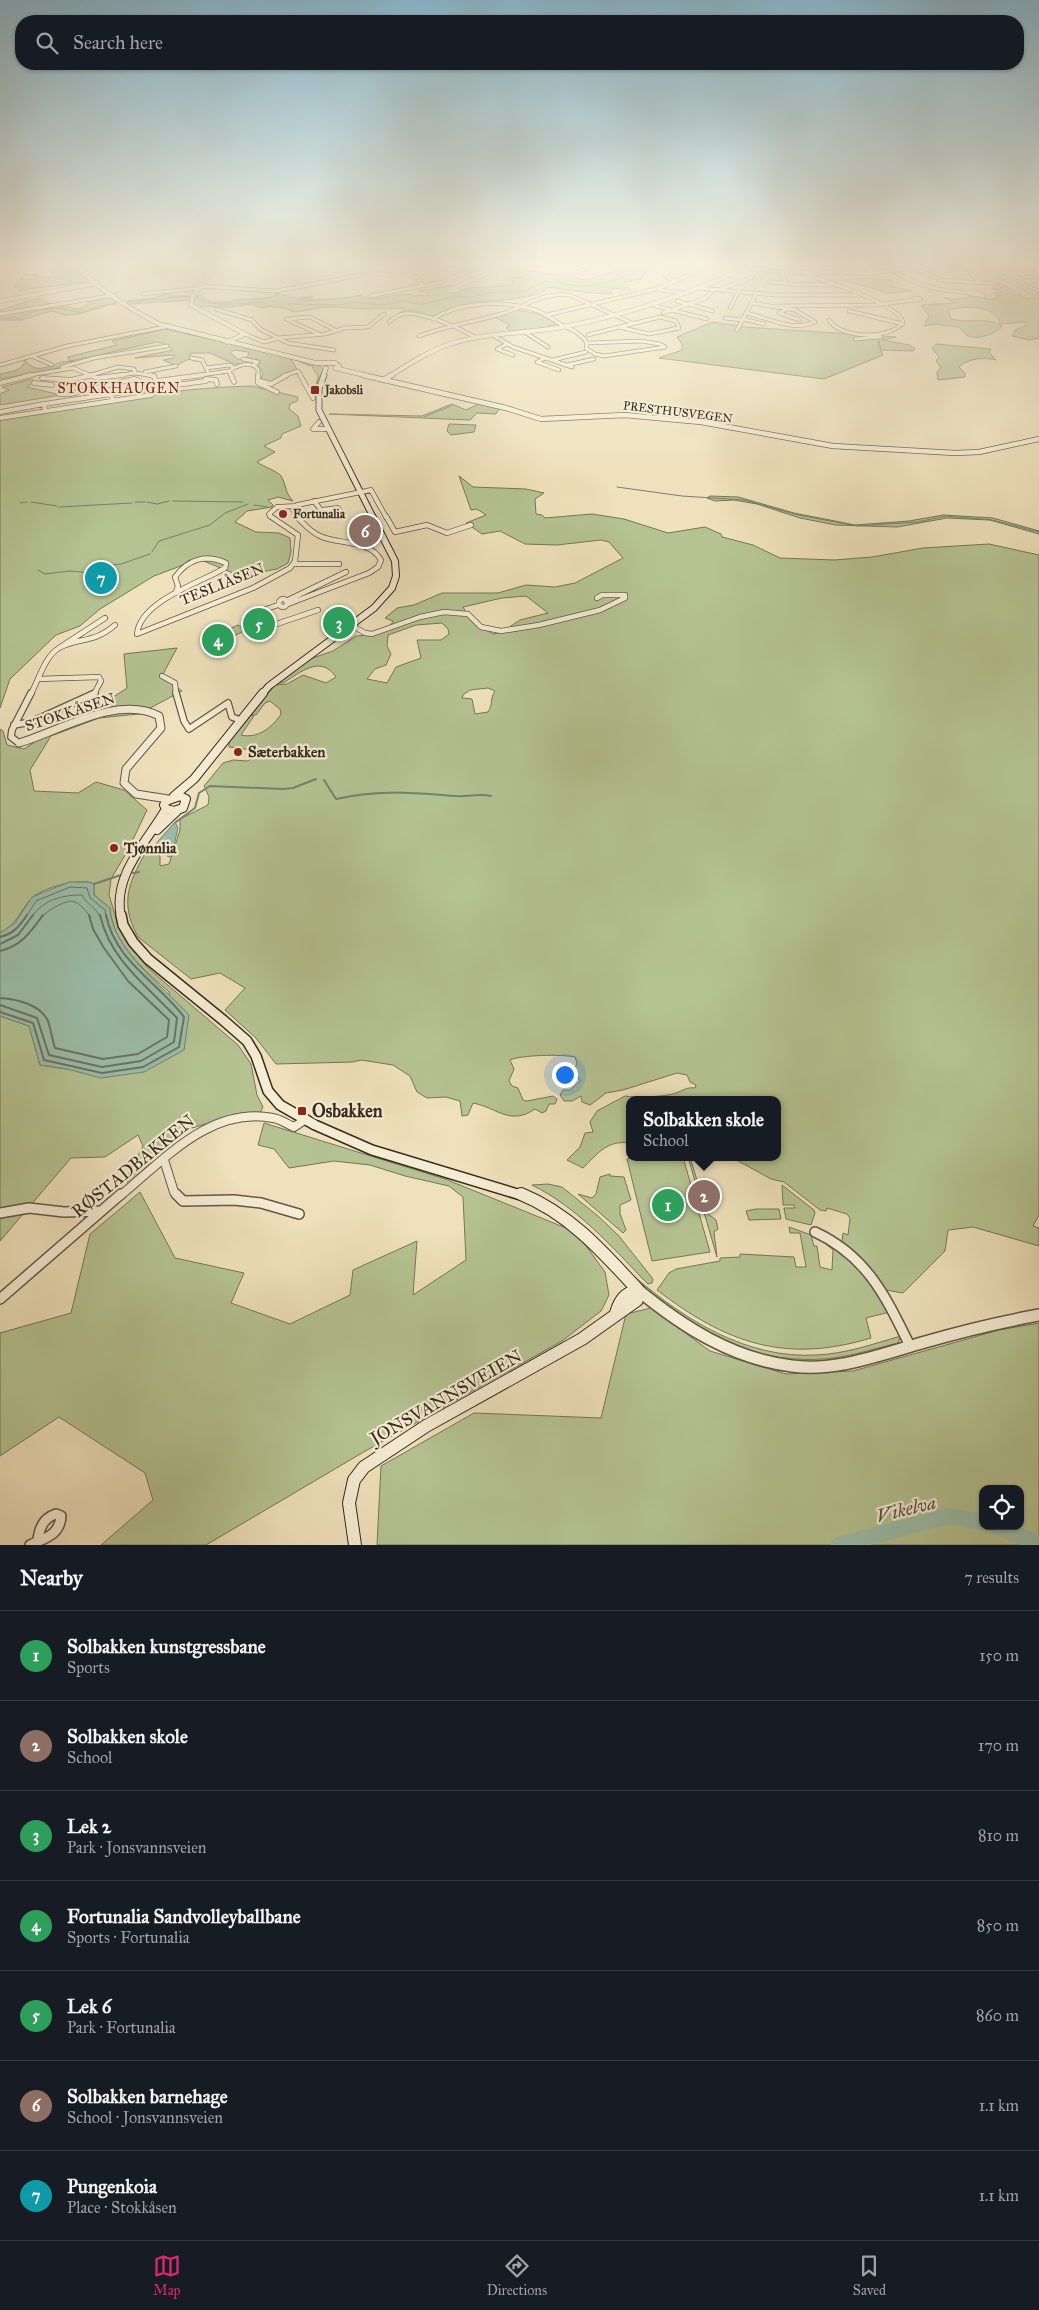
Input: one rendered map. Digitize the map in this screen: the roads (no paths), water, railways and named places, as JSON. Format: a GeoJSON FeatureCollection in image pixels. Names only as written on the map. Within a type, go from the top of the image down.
{"type":"FeatureCollection","features":[{"type":"Feature","properties":{"kind":"main road"},"geometry":{"type":"LineString","coordinates":[[205,335],[316,363],[326,368],[335,368],[335,363],[326,368],[320,385],[319,410],[392,554],[397,573],[393,588],[386,598],[273,682],[240,720],[194,779],[168,802],[148,838],[132,861],[123,882],[118,907],[125,933],[130,941],[157,967],[238,1032],[254,1050],[266,1087],[273,1100],[306,1119],[381,1153],[508,1188],[542,1204],[575,1226],[638,1290]]}},
{"type":"Feature","properties":{"kind":"main road"},"geometry":{"type":"LineString","coordinates":[[206,335],[229,341]]}},
{"type":"Feature","properties":{"kind":"main road"},"geometry":{"type":"LineString","coordinates":[[148,838],[185,806],[187,801],[185,798],[194,779]]}},
{"type":"Feature","properties":{"kind":"main road"},"geometry":{"type":"LineString","coordinates":[[168,802],[185,798]]}},
{"type":"Feature","properties":{"kind":"main road"},"geometry":{"type":"LineString","coordinates":[[168,802],[177,811]]}},
{"type":"Feature","properties":{"kind":"main road","name":"JONSVANNSVEIEN"},"geometry":{"type":"LineString","coordinates":[[355,1545],[349,1503],[354,1480],[364,1467],[420,1430],[582,1339],[616,1313],[625,1310],[637,1300],[638,1290]]}},
{"type":"Feature","properties":{"kind":"street"},"geometry":{"type":"LineString","coordinates":[[0,365],[86,342],[127,335]]}},
{"type":"Feature","properties":{"kind":"street"},"geometry":{"type":"LineString","coordinates":[[229,341],[241,335]]}},
{"type":"Feature","properties":{"kind":"street"},"geometry":{"type":"LineString","coordinates":[[229,341],[242,335]]}},
{"type":"Feature","properties":{"kind":"street"},"geometry":{"type":"LineString","coordinates":[[246,335],[262,342],[278,338],[320,335]]}},
{"type":"Feature","properties":{"kind":"street"},"geometry":{"type":"LineString","coordinates":[[271,335],[292,344],[334,350]]}},
{"type":"Feature","properties":{"kind":"street"},"geometry":{"type":"LineString","coordinates":[[469,335],[477,338]]}},
{"type":"Feature","properties":{"kind":"street"},"geometry":{"type":"LineString","coordinates":[[383,380],[432,352],[455,342],[504,335]]}},
{"type":"Feature","properties":{"kind":"street"},"geometry":{"type":"LineString","coordinates":[[529,335],[548,347]]}},
{"type":"Feature","properties":{"kind":"street"},"geometry":{"type":"LineString","coordinates":[[582,335],[587,343],[586,348],[595,354],[604,356],[665,348],[661,343],[646,342],[587,343]]}},
{"type":"Feature","properties":{"kind":"street"},"geometry":{"type":"LineString","coordinates":[[855,339],[880,337],[883,335]]}},
{"type":"Feature","properties":{"kind":"street"},"geometry":{"type":"LineString","coordinates":[[494,336],[506,344],[572,367]]}},
{"type":"Feature","properties":{"kind":"street"},"geometry":{"type":"LineString","coordinates":[[222,339],[236,337]]}},
{"type":"Feature","properties":{"kind":"street"},"geometry":{"type":"LineString","coordinates":[[506,344],[497,349],[513,355]]}},
{"type":"Feature","properties":{"kind":"street"},"geometry":{"type":"LineString","coordinates":[[62,369],[66,365],[91,358],[134,353],[167,346]]}},
{"type":"Feature","properties":{"kind":"street"},"geometry":{"type":"LineString","coordinates":[[553,360],[586,352]]}},
{"type":"Feature","properties":{"kind":"street"},"geometry":{"type":"LineString","coordinates":[[32,356],[52,365]]}},
{"type":"Feature","properties":{"kind":"street"},"geometry":{"type":"LineString","coordinates":[[191,358],[202,360],[209,374]]}},
{"type":"Feature","properties":{"kind":"street"},"geometry":{"type":"LineString","coordinates":[[545,358],[537,362],[559,370]]}},
{"type":"Feature","properties":{"kind":"street"},"geometry":{"type":"LineString","coordinates":[[243,359],[258,362],[254,365]]}},
{"type":"Feature","properties":{"kind":"street"},"geometry":{"type":"LineString","coordinates":[[567,365],[594,359]]}},
{"type":"Feature","properties":{"kind":"street"},"geometry":{"type":"LineString","coordinates":[[156,381],[229,371],[242,364],[254,365],[258,369],[259,384],[277,392]]}},
{"type":"Feature","properties":{"kind":"street"},"geometry":{"type":"LineString","coordinates":[[206,368],[229,365],[234,368]]}},
{"type":"Feature","properties":{"kind":"street"},"geometry":{"type":"LineString","coordinates":[[144,373],[176,366]]}},
{"type":"Feature","properties":{"kind":"street"},"geometry":{"type":"LineString","coordinates":[[0,383],[14,378],[76,368],[98,378],[135,373],[153,375],[158,387],[158,391],[153,394],[0,418]]}},
{"type":"Feature","properties":{"kind":"street"},"geometry":{"type":"LineString","coordinates":[[42,378],[71,380],[128,368],[134,369],[135,373]]}},
{"type":"Feature","properties":{"kind":"street"},"geometry":{"type":"LineString","coordinates":[[162,368],[171,379]]}},
{"type":"Feature","properties":{"kind":"street","name":"PRESTHUSVEGEN"},"geometry":{"type":"LineString","coordinates":[[335,368],[506,408],[536,418],[553,419],[609,414],[685,420],[848,448],[970,453],[1039,439]]}},
{"type":"Feature","properties":{"kind":"street"},"geometry":{"type":"LineString","coordinates":[[229,371],[234,382]]}},
{"type":"Feature","properties":{"kind":"street"},"geometry":{"type":"LineString","coordinates":[[260,381],[266,384],[272,383],[282,376],[298,371],[313,398]]}},
{"type":"Feature","properties":{"kind":"street"},"geometry":{"type":"LineString","coordinates":[[122,374],[124,381]]}},
{"type":"Feature","properties":{"kind":"street"},"geometry":{"type":"LineString","coordinates":[[204,375],[206,380]]}},
{"type":"Feature","properties":{"kind":"street"},"geometry":{"type":"LineString","coordinates":[[45,384],[52,379]]}},
{"type":"Feature","properties":{"kind":"street"},"geometry":{"type":"LineString","coordinates":[[59,394],[70,394],[137,379],[140,389]]}},
{"type":"Feature","properties":{"kind":"street"},"geometry":{"type":"LineString","coordinates":[[0,412],[140,389],[172,387],[206,380],[215,380],[217,384]]}},
{"type":"Feature","properties":{"kind":"street"},"geometry":{"type":"LineString","coordinates":[[34,383],[52,385]]}},
{"type":"Feature","properties":{"kind":"street"},"geometry":{"type":"LineString","coordinates":[[187,383],[189,388]]}},
{"type":"Feature","properties":{"kind":"street"},"geometry":{"type":"LineString","coordinates":[[111,394],[112,400]]}},
{"type":"Feature","properties":{"kind":"street"},"geometry":{"type":"LineString","coordinates":[[44,404],[45,410]]}},
{"type":"Feature","properties":{"kind":"street"},"geometry":{"type":"LineString","coordinates":[[319,422],[313,429],[328,429]]}},
{"type":"Feature","properties":{"kind":"street"},"geometry":{"type":"LineString","coordinates":[[338,564],[294,564],[298,535],[291,527],[273,520],[269,516],[275,508],[295,506],[359,491],[372,492],[395,532],[427,525],[448,532],[471,524]]}},
{"type":"Feature","properties":{"kind":"street"},"geometry":{"type":"LineString","coordinates":[[314,501],[321,510]]}},
{"type":"Feature","properties":{"kind":"street"},"geometry":{"type":"LineString","coordinates":[[287,602],[369,572],[378,567],[381,560],[379,554],[370,548],[317,535],[294,514],[295,506]]}},
{"type":"Feature","properties":{"kind":"street"},"geometry":{"type":"LineString","coordinates":[[212,559],[226,563],[225,568],[219,572],[176,592],[178,586],[175,575],[191,561],[212,559]]}},
{"type":"Feature","properties":{"kind":"street","name":"TESLIÅSEN"},"geometry":{"type":"LineString","coordinates":[[176,592],[147,611],[137,624],[136,634],[164,620],[208,607],[237,595],[290,568],[294,564]]}},
{"type":"Feature","properties":{"kind":"street","name":"TESLIÅSEN"},"geometry":{"type":"LineString","coordinates":[[282,576],[294,571],[290,568]]}},
{"type":"Feature","properties":{"kind":"street"},"geometry":{"type":"LineString","coordinates":[[318,610],[265,629],[254,629],[247,624],[247,620],[252,615],[278,605],[282,606],[346,572]]}},
{"type":"Feature","properties":{"kind":"street"},"geometry":{"type":"LineString","coordinates":[[351,625],[365,633],[372,634],[415,619],[454,612],[468,614],[477,625],[487,630],[501,631],[539,625],[569,616],[600,610],[625,598],[625,595],[602,595],[597,598]]}},
{"type":"Feature","properties":{"kind":"street","name":"STOKKÅSEN"},"geometry":{"type":"LineString","coordinates":[[105,618],[52,654],[14,725],[11,737],[19,743],[106,713],[132,708],[150,710],[160,719],[160,731],[129,766],[124,775],[124,783],[130,791],[168,802]]}},
{"type":"Feature","properties":{"kind":"street"},"geometry":{"type":"LineString","coordinates":[[59,648],[98,637],[115,625]]}},
{"type":"Feature","properties":{"kind":"street","name":"STOKKÅSEN"},"geometry":{"type":"LineString","coordinates":[[14,725],[31,722],[94,695],[101,681],[99,677],[94,676],[38,679]]}},
{"type":"Feature","properties":{"kind":"street"},"geometry":{"type":"LineString","coordinates":[[162,676],[175,683],[175,695],[182,706],[184,723],[189,729],[228,703],[232,717],[240,720]]}},
{"type":"Feature","properties":{"kind":"street","name":"RØSTADBAKKEN"},"geometry":{"type":"LineString","coordinates":[[0,1299],[101,1211],[195,1134],[222,1121],[265,1118],[280,1120],[294,1127],[306,1119]]}},
{"type":"Feature","properties":{"kind":"street"},"geometry":{"type":"LineString","coordinates":[[164,1160],[174,1192],[183,1201],[234,1200],[261,1203],[299,1214]]}},
{"type":"Feature","properties":{"kind":"street"},"geometry":{"type":"LineString","coordinates":[[0,1214],[30,1208],[64,1212],[101,1211]]}},
{"type":"Feature","properties":{"kind":"street"},"geometry":{"type":"LineString","coordinates":[[816,1232],[845,1248],[876,1281],[890,1303],[910,1346]]}},
{"type":"Feature","properties":{"kind":"street"},"geometry":{"type":"LineString","coordinates":[[638,1290],[674,1318],[714,1343],[772,1363],[807,1367],[830,1366],[1039,1315]]}},
{"type":"Feature","properties":{"kind":"water"},"geometry":{"type":"Polygon","coordinates":[[[175,822],[178,828],[170,857],[167,856],[164,848],[154,846],[175,822]]]}},
{"type":"Feature","properties":{"kind":"water"},"geometry":{"type":"Polygon","coordinates":[[[69,882],[89,882],[94,884],[94,895],[110,908],[119,938],[129,952],[140,966],[189,1015],[184,1050],[144,1072],[101,1078],[67,1069],[40,1065],[29,1026],[0,1016],[0,933],[15,923],[32,897],[69,882]]]}},
{"type":"Feature","properties":{"kind":"waterway"},"geometry":{"type":"LineString","coordinates":[[424,417],[451,406]]}},
{"type":"Feature","properties":{"kind":"waterway"},"geometry":{"type":"LineString","coordinates":[[617,487],[682,496],[744,500],[798,515],[858,526],[917,522],[946,516],[992,520],[1039,532]]}},
{"type":"Feature","properties":{"kind":"waterway"},"geometry":{"type":"LineString","coordinates":[[147,502],[157,504],[169,501]]}},
{"type":"Feature","properties":{"kind":"waterway"},"geometry":{"type":"LineString","coordinates":[[173,501],[243,502]]}},
{"type":"Feature","properties":{"kind":"waterway"},"geometry":{"type":"LineString","coordinates":[[20,503],[27,502]]}},
{"type":"Feature","properties":{"kind":"waterway"},"geometry":{"type":"LineString","coordinates":[[31,502],[57,506]]}},
{"type":"Feature","properties":{"kind":"waterway"},"geometry":{"type":"LineString","coordinates":[[135,502],[145,502]]}},
{"type":"Feature","properties":{"kind":"waterway"},"geometry":{"type":"LineString","coordinates":[[59,507],[132,503]]}},
{"type":"Feature","properties":{"kind":"waterway"},"geometry":{"type":"LineString","coordinates":[[152,552],[159,541],[210,525],[225,513],[248,504]]}},
{"type":"Feature","properties":{"kind":"waterway"},"geometry":{"type":"LineString","coordinates":[[254,505],[267,507]]}},
{"type":"Feature","properties":{"kind":"waterway"},"geometry":{"type":"LineString","coordinates":[[38,570],[45,574],[70,571],[93,573],[111,565],[121,564],[150,554]]}},
{"type":"Feature","properties":{"kind":"waterway"},"geometry":{"type":"LineString","coordinates":[[176,822],[195,808],[199,793],[210,786],[283,789],[293,788],[316,779]]}},
{"type":"Feature","properties":{"kind":"waterway"},"geometry":{"type":"LineString","coordinates":[[324,780],[336,799],[381,793],[491,796]]}},
{"type":"Feature","properties":{"kind":"waterway"},"geometry":{"type":"LineString","coordinates":[[133,873],[139,872]]}},
{"type":"Feature","properties":{"kind":"waterway"},"geometry":{"type":"LineString","coordinates":[[94,884],[121,875]]}},
{"type":"Feature","properties":{"kind":"waterway","name":"Vikelva"},"geometry":{"type":"LineString","coordinates":[[839,1545],[947,1516],[979,1521]]}},
{"type":"Feature","properties":{"kind":"waterway","name":"Vikelva"},"geometry":{"type":"LineString","coordinates":[[1006,1530],[1039,1544]]}},
{"type":"Feature","properties":{"kind":"place","name":"Jakobsli"},"geometry":{"type":"Point","coordinates":[315,390]}},
{"type":"Feature","properties":{"kind":"place","name":"Fortunalia"},"geometry":{"type":"Point","coordinates":[283,514]}},
{"type":"Feature","properties":{"kind":"place","name":"Solbakken barnehage"},"geometry":{"type":"Point","coordinates":[365,531]}},
{"type":"Feature","properties":{"kind":"place","name":"Pungenkoia"},"geometry":{"type":"Point","coordinates":[101,578]}},
{"type":"Feature","properties":{"kind":"place","name":"Lek 2"},"geometry":{"type":"Point","coordinates":[339,623]}},
{"type":"Feature","properties":{"kind":"place","name":"Lek 6"},"geometry":{"type":"Point","coordinates":[259,624]}},
{"type":"Feature","properties":{"kind":"place","name":"Fortunalia Sandvolleyballbane"},"geometry":{"type":"Point","coordinates":[218,640]}},
{"type":"Feature","properties":{"kind":"place","name":"Sæterbakken"},"geometry":{"type":"Point","coordinates":[238,752]}},
{"type":"Feature","properties":{"kind":"place","name":"Tjønnlia"},"geometry":{"type":"Point","coordinates":[114,848]}},
{"type":"Feature","properties":{"kind":"place","name":"Osbakken"},"geometry":{"type":"Point","coordinates":[302,1111]}},
{"type":"Feature","properties":{"kind":"place","name":"Solbakken skole"},"geometry":{"type":"Point","coordinates":[704,1196]}},
{"type":"Feature","properties":{"kind":"place","name":"Solbakken kunstgressbane"},"geometry":{"type":"Point","coordinates":[668,1205]}},
{"type":"Feature","properties":{"kind":"district","name":"STOKKHAUGEN"},"geometry":{"type":"Point","coordinates":[119,388]}}]}
